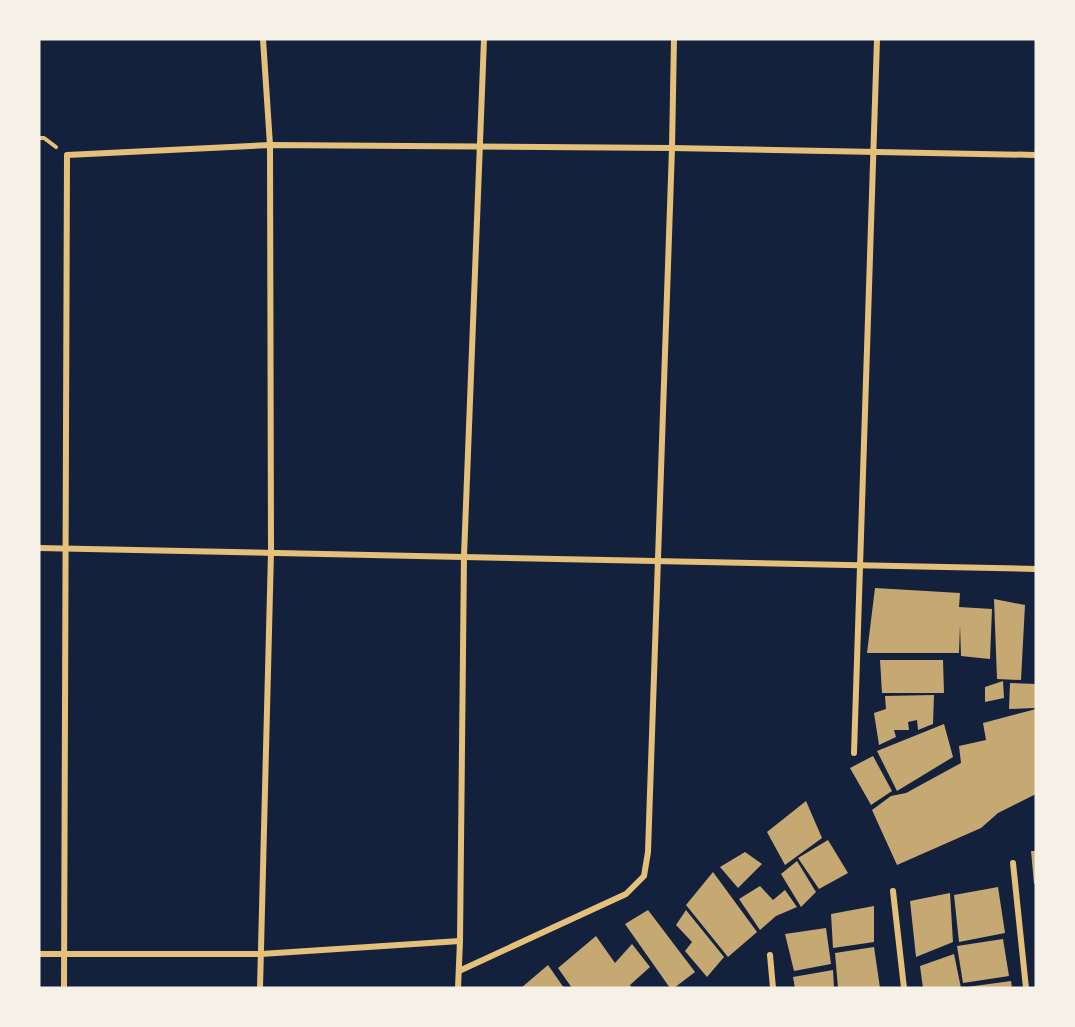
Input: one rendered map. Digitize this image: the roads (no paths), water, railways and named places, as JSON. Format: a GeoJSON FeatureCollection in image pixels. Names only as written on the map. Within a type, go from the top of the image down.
{"type":"FeatureCollection","features":[{"type":"Feature","properties":{"kind":"street"},"geometry":{"type":"LineString","coordinates":[[260,988],[271,552],[270,145],[263,39]]}},
{"type":"Feature","properties":{"kind":"street"},"geometry":{"type":"LineString","coordinates":[[458,988],[464,556],[484,39]]}},
{"type":"Feature","properties":{"kind":"street"},"geometry":{"type":"LineString","coordinates":[[459,971],[626,894],[644,876],[648,852],[674,39]]}},
{"type":"Feature","properties":{"kind":"street"},"geometry":{"type":"LineString","coordinates":[[854,753],[877,39]]}},
{"type":"Feature","properties":{"kind":"street"},"geometry":{"type":"LineString","coordinates":[[64,988],[67,155],[270,145],[672,148],[1036,155]]}},
{"type":"Feature","properties":{"kind":"street"},"geometry":{"type":"LineString","coordinates":[[39,548],[1036,569]]}},
{"type":"Feature","properties":{"kind":"street"},"geometry":{"type":"LineString","coordinates":[[1013,863],[1026,988]]}},
{"type":"Feature","properties":{"kind":"street"},"geometry":{"type":"LineString","coordinates":[[893,891],[904,988]]}},
{"type":"Feature","properties":{"kind":"street"},"geometry":{"type":"LineString","coordinates":[[39,954],[261,954],[460,941]]}},
{"type":"Feature","properties":{"kind":"street"},"geometry":{"type":"LineString","coordinates":[[770,955],[773,988]]}}]}
